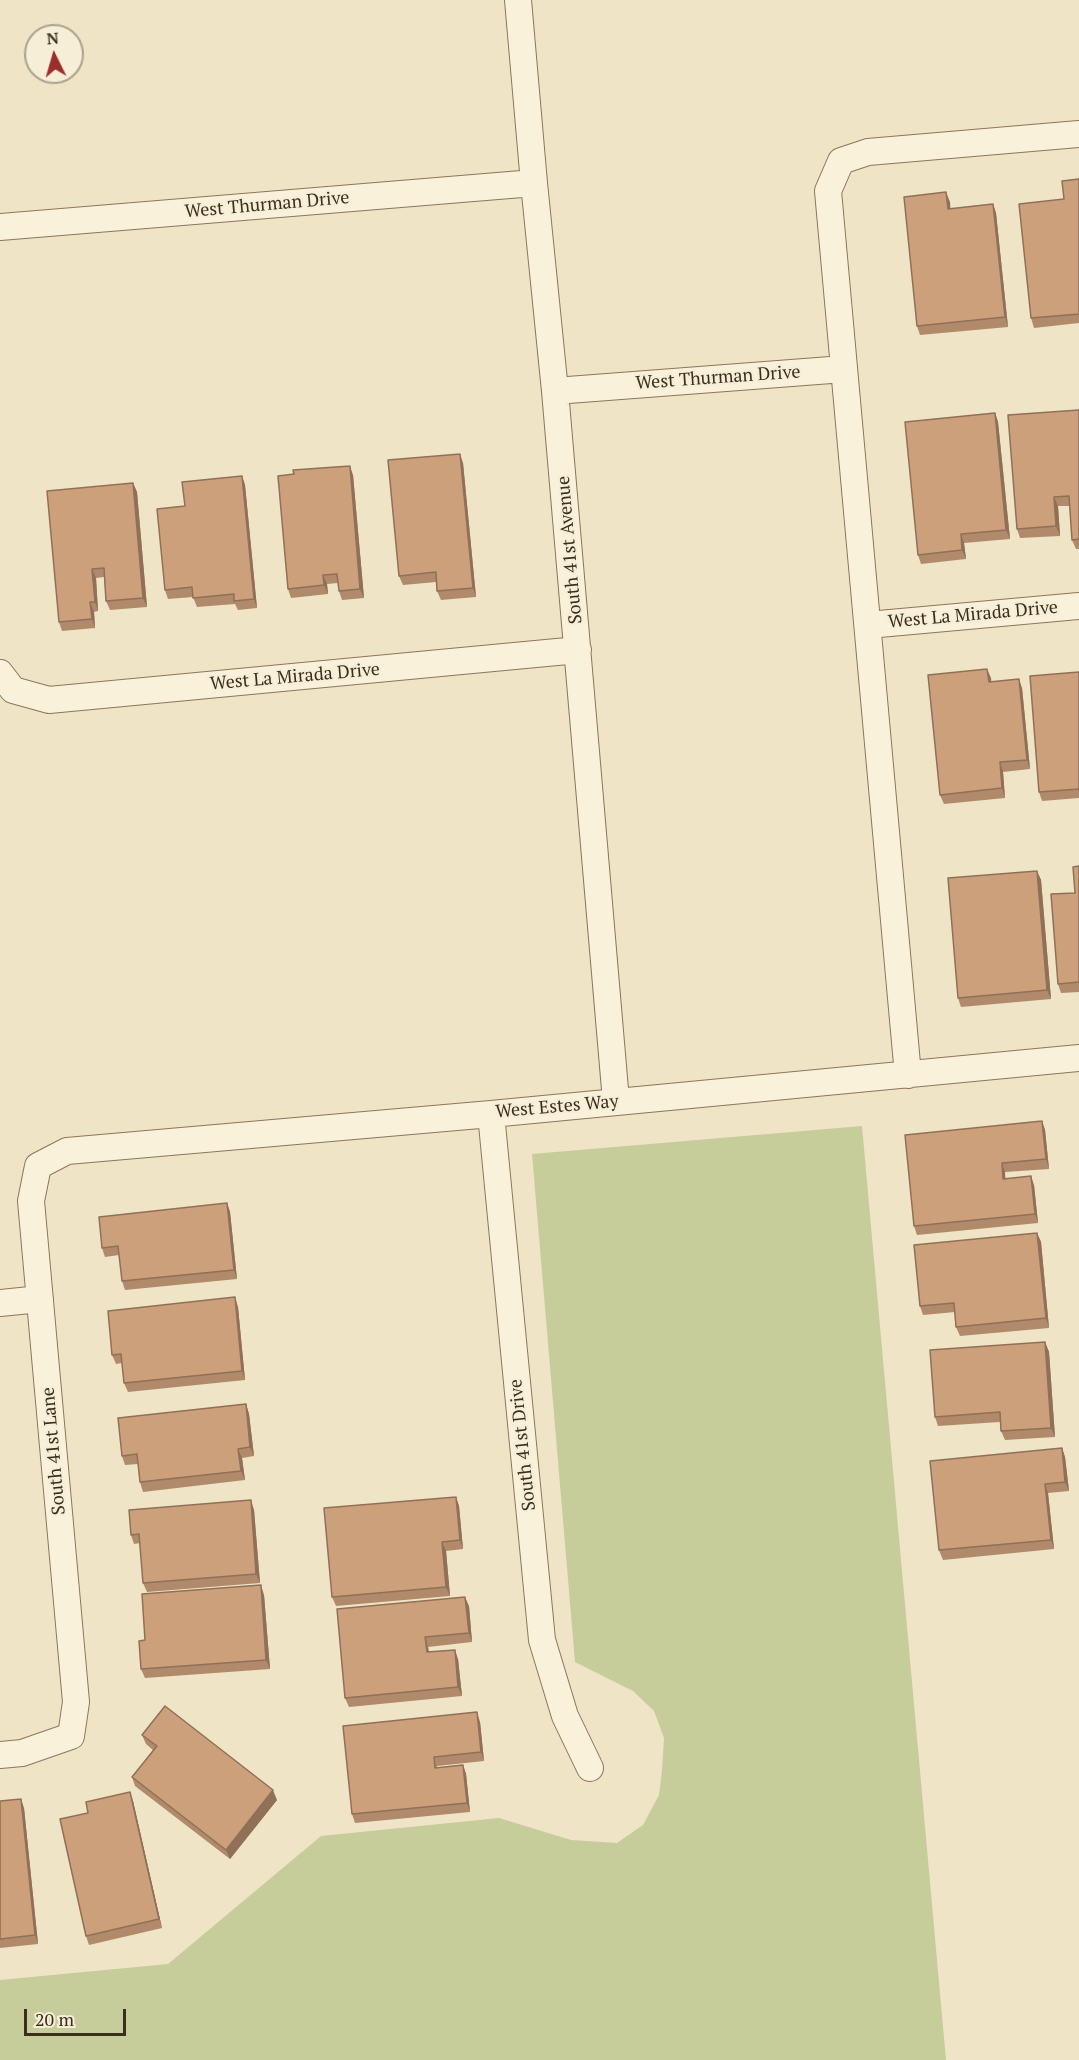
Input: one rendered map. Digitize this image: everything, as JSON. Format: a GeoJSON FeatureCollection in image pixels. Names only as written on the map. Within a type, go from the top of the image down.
{"type":"FeatureCollection","features":[{"type":"Feature","properties":{"kind":"street","name":"South 41st Avenue"},"geometry":{"type":"LineString","coordinates":[[518,0],[555,391],[616,1101]]}},
{"type":"Feature","properties":{"kind":"street"},"geometry":{"type":"LineString","coordinates":[[908,1075],[828,191],[841,160],[867,152],[1079,134]]}},
{"type":"Feature","properties":{"kind":"street","name":"West Thurman Drive"},"geometry":{"type":"LineString","coordinates":[[0,227],[534,183]]}},
{"type":"Feature","properties":{"kind":"street","name":"West Thurman Drive"},"geometry":{"type":"LineString","coordinates":[[555,391],[844,369]]}},
{"type":"Feature","properties":{"kind":"street","name":"West La Mirada Drive"},"geometry":{"type":"LineString","coordinates":[[868,625],[1079,606]]}},
{"type":"Feature","properties":{"kind":"street","name":"West La Mirada Drive"},"geometry":{"type":"LineString","coordinates":[[6,682],[50,700],[578,650]]}},
{"type":"Feature","properties":{"kind":"street","name":"West Estes Way"},"geometry":{"type":"LineString","coordinates":[[38,1166],[68,1150],[491,1114],[1079,1058]]}},
{"type":"Feature","properties":{"kind":"street","name":"South 41st Drive"},"geometry":{"type":"LineString","coordinates":[[491,1114],[542,1640],[566,1716],[590,1768]]}},
{"type":"Feature","properties":{"kind":"street","name":"South 41st Lane"},"geometry":{"type":"LineString","coordinates":[[0,1755],[22,1753],[70,1736],[76,1702],[31,1202],[38,1166]]}},
{"type":"Feature","properties":{"kind":"street"},"geometry":{"type":"LineString","coordinates":[[0,1303],[40,1299]]}},
{"type":"Feature","properties":{"kind":"green space"},"geometry":{"type":"Polygon","coordinates":[[[862,1126],[946,2060],[0,2060],[0,1980],[168,1964],[321,1836],[499,1818],[571,1840],[617,1843],[643,1825],[659,1795],[662,1770],[664,1738],[654,1711],[633,1691],[575,1662],[532,1154],[862,1126]]]}},
{"type":"Feature","properties":{"kind":"building"},"geometry":{"type":"Polygon","coordinates":[[[1079,179],[1079,314],[1031,318],[1019,204],[1064,199],[1062,181],[1079,179]]]}},
{"type":"Feature","properties":{"kind":"building"},"geometry":{"type":"Polygon","coordinates":[[[946,192],[948,209],[993,204],[1005,317],[917,326],[904,197],[946,192]]]}},
{"type":"Feature","properties":{"kind":"building"},"geometry":{"type":"Polygon","coordinates":[[[1079,410],[1079,539],[1072,540],[1069,496],[1054,497],[1056,526],[1017,529],[1008,415],[1079,410]]]}},
{"type":"Feature","properties":{"kind":"building"},"geometry":{"type":"Polygon","coordinates":[[[995,413],[1006,530],[961,534],[962,550],[918,555],[905,422],[995,413]]]}},
{"type":"Feature","properties":{"kind":"building"},"geometry":{"type":"Polygon","coordinates":[[[460,454],[473,588],[437,591],[436,572],[399,576],[388,460],[460,454]]]}},
{"type":"Feature","properties":{"kind":"building"},"geometry":{"type":"Polygon","coordinates":[[[350,466],[360,589],[339,591],[337,574],[323,575],[324,585],[288,589],[278,476],[294,474],[293,470],[350,466]]]}},
{"type":"Feature","properties":{"kind":"building"},"geometry":{"type":"Polygon","coordinates":[[[242,476],[254,599],[234,601],[234,594],[193,598],[192,587],[165,590],[157,509],[185,506],[182,482],[242,476]]]}},
{"type":"Feature","properties":{"kind":"building"},"geometry":{"type":"Polygon","coordinates":[[[133,483],[143,598],[106,601],[104,568],[92,569],[95,602],[90,602],[92,619],[59,622],[47,491],[133,483]]]}},
{"type":"Feature","properties":{"kind":"building"},"geometry":{"type":"Polygon","coordinates":[[[987,669],[989,682],[1019,679],[1027,760],[1000,762],[1002,788],[940,795],[928,675],[987,669]]]}},
{"type":"Feature","properties":{"kind":"building"},"geometry":{"type":"Polygon","coordinates":[[[1079,672],[1079,789],[1039,792],[1030,676],[1079,672]]]}},
{"type":"Feature","properties":{"kind":"building"},"geometry":{"type":"Polygon","coordinates":[[[1079,866],[1079,982],[1058,984],[1051,894],[1075,893],[1073,867],[1079,866]]]}},
{"type":"Feature","properties":{"kind":"building"},"geometry":{"type":"Polygon","coordinates":[[[1037,871],[1047,990],[958,998],[948,878],[1037,871]]]}},
{"type":"Feature","properties":{"kind":"building"},"geometry":{"type":"Polygon","coordinates":[[[1042,1121],[1046,1159],[1002,1163],[1003,1179],[1031,1176],[1035,1214],[914,1226],[905,1135],[1042,1121]]]}},
{"type":"Feature","properties":{"kind":"building"},"geometry":{"type":"Polygon","coordinates":[[[227,1203],[234,1270],[122,1281],[118,1246],[102,1248],[99,1217],[227,1203]]]}},
{"type":"Feature","properties":{"kind":"building"},"geometry":{"type":"Polygon","coordinates":[[[1037,1233],[1046,1318],[956,1327],[954,1303],[920,1306],[914,1245],[1037,1233]]]}},
{"type":"Feature","properties":{"kind":"building"},"geometry":{"type":"Polygon","coordinates":[[[235,1297],[242,1371],[124,1383],[121,1354],[112,1355],[108,1311],[235,1297]]]}},
{"type":"Feature","properties":{"kind":"building"},"geometry":{"type":"Polygon","coordinates":[[[1045,1342],[1051,1428],[1001,1431],[1000,1412],[935,1417],[930,1350],[1045,1342]]]}},
{"type":"Feature","properties":{"kind":"building"},"geometry":{"type":"Polygon","coordinates":[[[246,1404],[250,1447],[238,1449],[241,1471],[140,1482],[137,1454],[122,1456],[118,1418],[246,1404]]]}},
{"type":"Feature","properties":{"kind":"building"},"geometry":{"type":"Polygon","coordinates":[[[1062,1448],[1065,1482],[1045,1484],[1051,1540],[939,1550],[930,1461],[1062,1448]]]}},
{"type":"Feature","properties":{"kind":"building"},"geometry":{"type":"Polygon","coordinates":[[[456,1497],[460,1540],[442,1542],[446,1587],[332,1597],[324,1508],[456,1497]]]}},
{"type":"Feature","properties":{"kind":"building"},"geometry":{"type":"Polygon","coordinates":[[[251,1500],[256,1574],[143,1583],[139,1534],[131,1535],[129,1510],[251,1500]]]}},
{"type":"Feature","properties":{"kind":"building"},"geometry":{"type":"Polygon","coordinates":[[[261,1585],[266,1660],[141,1669],[139,1641],[145,1640],[142,1594],[261,1585]]]}},
{"type":"Feature","properties":{"kind":"building"},"geometry":{"type":"Polygon","coordinates":[[[465,1597],[469,1633],[425,1637],[427,1652],[455,1650],[458,1687],[345,1698],[337,1609],[465,1597]]]}},
{"type":"Feature","properties":{"kind":"building"},"geometry":{"type":"Polygon","coordinates":[[[165,1706],[273,1790],[226,1850],[132,1777],[157,1746],[142,1735],[165,1706]]]}},
{"type":"Feature","properties":{"kind":"building"},"geometry":{"type":"Polygon","coordinates":[[[477,1712],[481,1752],[434,1757],[435,1768],[463,1765],[467,1803],[352,1814],[343,1726],[477,1712]]]}},
{"type":"Feature","properties":{"kind":"building"},"geometry":{"type":"Polygon","coordinates":[[[130,1792],[159,1919],[86,1936],[60,1819],[88,1813],[86,1802],[130,1792]]]}},
{"type":"Feature","properties":{"kind":"building"},"geometry":{"type":"Polygon","coordinates":[[[21,1799],[35,1935],[0,1939],[0,1801],[21,1799]]]}}]}
